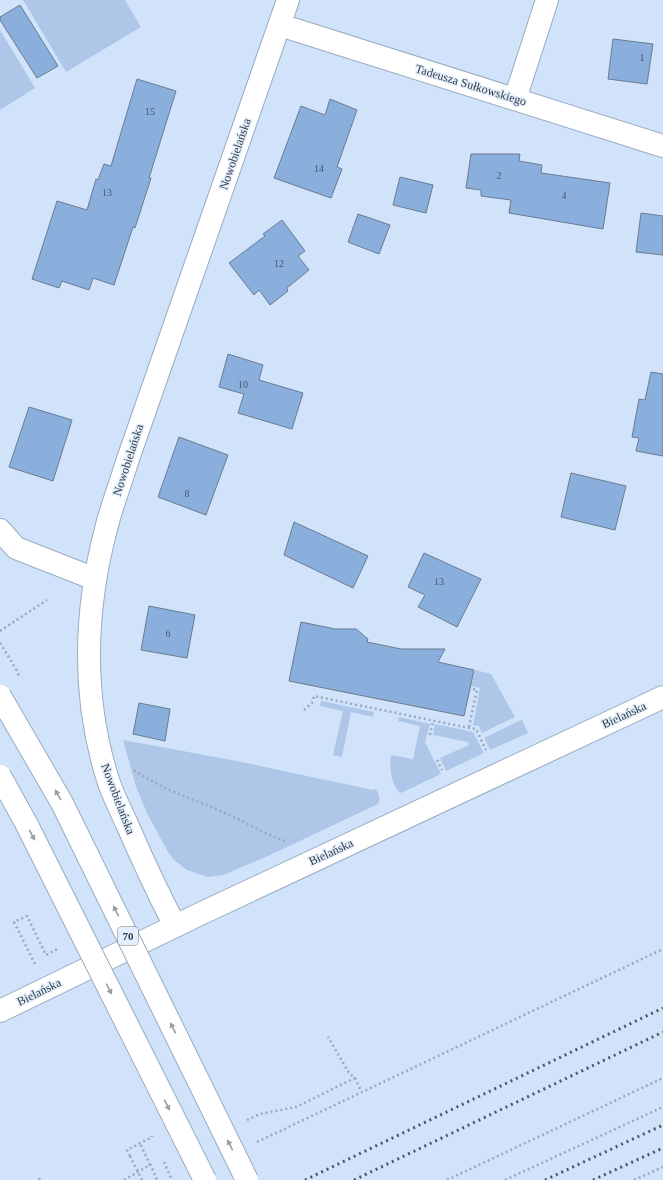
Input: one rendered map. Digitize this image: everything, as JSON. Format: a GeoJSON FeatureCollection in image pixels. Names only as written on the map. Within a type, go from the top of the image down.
{"type":"FeatureCollection","features":[{"type":"Feature","properties":{"kind":"street","name":"Nowobielańska"},"geometry":{"type":"LineString","coordinates":[[174,926],[141,856],[110,784],[98,743],[91,700],[89,651],[92,601],[106,528],[128,459],[288,0]]}},
{"type":"Feature","properties":{"kind":"street"},"geometry":{"type":"LineString","coordinates":[[515,99],[547,0]]}},
{"type":"Feature","properties":{"kind":"street","name":"Tadeusza Sułkowskiego"},"geometry":{"type":"LineString","coordinates":[[280,25],[663,146]]}},
{"type":"Feature","properties":{"kind":"street"},"geometry":{"type":"LineString","coordinates":[[0,530],[16,548],[95,579]]}},
{"type":"Feature","properties":{"kind":"street","name":"70"},"geometry":{"type":"LineString","coordinates":[[0,696],[62,803],[247,1180]]}},
{"type":"Feature","properties":{"kind":"street","name":"Bielańska"},"geometry":{"type":"LineString","coordinates":[[0,1011],[174,926],[663,697]]}},
{"type":"Feature","properties":{"kind":"street"},"geometry":{"type":"LineString","coordinates":[[0,776],[26,823],[205,1180]]}},
{"type":"Feature","properties":{"kind":"path"},"geometry":{"type":"LineString","coordinates":[[0,631],[47,600]]}},
{"type":"Feature","properties":{"kind":"path"},"geometry":{"type":"LineString","coordinates":[[0,643],[16,669]]}},
{"type":"Feature","properties":{"kind":"path"},"geometry":{"type":"LineString","coordinates":[[469,728],[477,690],[470,688]]}},
{"type":"Feature","properties":{"kind":"path"},"geometry":{"type":"LineString","coordinates":[[304,710],[312,703],[314,696],[476,729],[486,750]]}},
{"type":"Feature","properties":{"kind":"path"},"geometry":{"type":"LineString","coordinates":[[430,735],[433,721]]}},
{"type":"Feature","properties":{"kind":"path"},"geometry":{"type":"LineString","coordinates":[[132,769],[157,785],[224,812],[290,843]]}},
{"type":"Feature","properties":{"kind":"path"},"geometry":{"type":"LineString","coordinates":[[34,963],[14,922],[27,916],[46,954],[60,948]]}},
{"type":"Feature","properties":{"kind":"path"},"geometry":{"type":"LineString","coordinates":[[255,1143],[361,1091],[663,949]]}},
{"type":"Feature","properties":{"kind":"path"},"geometry":{"type":"LineString","coordinates":[[328,1037],[349,1073],[355,1078],[361,1091]]}},
{"type":"Feature","properties":{"kind":"path"},"geometry":{"type":"LineString","coordinates":[[245,1121],[260,1114],[296,1107],[355,1078]]}},
{"type":"Feature","properties":{"kind":"path"},"geometry":{"type":"LineString","coordinates":[[447,1180],[663,1078]]}},
{"type":"Feature","properties":{"kind":"path"},"geometry":{"type":"LineString","coordinates":[[504,1180],[663,1107]]}},
{"type":"Feature","properties":{"kind":"path"},"geometry":{"type":"LineString","coordinates":[[142,1180],[127,1150],[152,1137]]}},
{"type":"Feature","properties":{"kind":"path"},"geometry":{"type":"LineString","coordinates":[[140,1144],[157,1180]]}},
{"type":"Feature","properties":{"kind":"path"},"geometry":{"type":"LineString","coordinates":[[124,1180],[150,1165],[148,1161]]}},
{"type":"Feature","properties":{"kind":"path"},"geometry":{"type":"LineString","coordinates":[[634,1180],[663,1167]]}},
{"type":"Feature","properties":{"kind":"shaded area"},"geometry":{"type":"Polygon","coordinates":[[[23,0],[125,0],[141,27],[66,72],[23,0]]]}},
{"type":"Feature","properties":{"kind":"shaded area"},"geometry":{"type":"Polygon","coordinates":[[[0,30],[35,88],[0,110],[0,30]]]}},
{"type":"Feature","properties":{"kind":"shaded area"},"geometry":{"type":"Polygon","coordinates":[[[475,670],[491,674],[515,717],[482,733],[479,726],[473,725],[480,688],[471,686],[475,670]]]}},
{"type":"Feature","properties":{"kind":"shaded area"},"geometry":{"type":"Polygon","coordinates":[[[321,701],[374,712],[373,717],[351,712],[342,757],[333,755],[343,711],[320,706],[321,701]]]}},
{"type":"Feature","properties":{"kind":"shaded area"},"geometry":{"type":"Polygon","coordinates":[[[399,717],[430,724],[425,742],[441,774],[401,793],[393,781],[390,764],[391,755],[413,759],[420,726],[398,721],[399,717]]]}},
{"type":"Feature","properties":{"kind":"shaded area"},"geometry":{"type":"Polygon","coordinates":[[[521,720],[528,733],[490,750],[484,738],[521,720]]]}},
{"type":"Feature","properties":{"kind":"shaded area"},"geometry":{"type":"Polygon","coordinates":[[[435,724],[473,732],[484,753],[446,771],[440,758],[469,745],[468,742],[433,735],[435,724]]]}},
{"type":"Feature","properties":{"kind":"shaded area"},"geometry":{"type":"Polygon","coordinates":[[[123,740],[237,761],[373,790],[376,789],[379,795],[379,800],[378,804],[268,856],[223,875],[208,877],[187,870],[174,860],[168,852],[148,815],[136,787],[123,740]]]}},
{"type":"Feature","properties":{"kind":"building"},"geometry":{"type":"Polygon","coordinates":[[[20,5],[58,66],[37,78],[0,20],[0,17],[20,5]]]}},
{"type":"Feature","properties":{"kind":"building"},"geometry":{"type":"Polygon","coordinates":[[[613,39],[653,44],[647,84],[608,79],[613,39]]]}},
{"type":"Feature","properties":{"kind":"building"},"geometry":{"type":"Polygon","coordinates":[[[137,79],[176,91],[149,178],[151,178],[135,228],[133,227],[114,285],[93,278],[89,290],[62,281],[59,288],[32,279],[57,201],[87,210],[96,179],[98,180],[104,164],[111,166],[137,79]]]}},
{"type":"Feature","properties":{"kind":"building"},"geometry":{"type":"Polygon","coordinates":[[[330,99],[357,110],[337,167],[342,169],[331,198],[274,178],[301,106],[325,115],[330,99]]]}},
{"type":"Feature","properties":{"kind":"building"},"geometry":{"type":"Polygon","coordinates":[[[471,154],[520,154],[519,161],[542,165],[541,173],[610,183],[603,229],[509,213],[511,200],[481,196],[481,190],[466,188],[471,154]]]}},
{"type":"Feature","properties":{"kind":"building"},"geometry":{"type":"Polygon","coordinates":[[[400,177],[433,185],[426,213],[393,205],[400,177]]]}},
{"type":"Feature","properties":{"kind":"building"},"geometry":{"type":"Polygon","coordinates":[[[641,213],[663,216],[663,255],[636,252],[641,213]]]}},
{"type":"Feature","properties":{"kind":"building"},"geometry":{"type":"Polygon","coordinates":[[[358,214],[390,225],[379,254],[348,242],[358,214]]]}},
{"type":"Feature","properties":{"kind":"building"},"geometry":{"type":"Polygon","coordinates":[[[282,220],[305,251],[298,256],[309,270],[287,288],[288,291],[270,305],[259,290],[254,295],[229,263],[265,236],[263,234],[282,220]]]}},
{"type":"Feature","properties":{"kind":"building"},"geometry":{"type":"Polygon","coordinates":[[[228,354],[263,365],[259,380],[303,393],[292,429],[238,413],[244,394],[219,387],[228,354]]]}},
{"type":"Feature","properties":{"kind":"building"},"geometry":{"type":"Polygon","coordinates":[[[651,372],[663,374],[663,456],[636,451],[639,438],[632,437],[639,399],[645,400],[651,372]]]}},
{"type":"Feature","properties":{"kind":"building"},"geometry":{"type":"Polygon","coordinates":[[[29,407],[72,420],[53,481],[9,467],[29,407]]]}},
{"type":"Feature","properties":{"kind":"building"},"geometry":{"type":"Polygon","coordinates":[[[179,437],[228,455],[206,515],[158,497],[179,437]]]}},
{"type":"Feature","properties":{"kind":"building"},"geometry":{"type":"Polygon","coordinates":[[[571,473],[626,486],[615,530],[561,517],[571,473]]]}},
{"type":"Feature","properties":{"kind":"building"},"geometry":{"type":"Polygon","coordinates":[[[294,522],[368,556],[353,588],[284,555],[294,522]]]}},
{"type":"Feature","properties":{"kind":"building"},"geometry":{"type":"Polygon","coordinates":[[[424,553],[481,579],[457,627],[418,607],[425,595],[408,587],[424,553]]]}},
{"type":"Feature","properties":{"kind":"building"},"geometry":{"type":"Polygon","coordinates":[[[149,606],[195,615],[187,658],[141,650],[149,606]]]}},
{"type":"Feature","properties":{"kind":"building"},"geometry":{"type":"Polygon","coordinates":[[[301,622],[335,629],[356,629],[368,639],[367,642],[401,649],[445,649],[438,662],[474,670],[464,716],[289,681],[301,622]]]}},
{"type":"Feature","properties":{"kind":"building"},"geometry":{"type":"Polygon","coordinates":[[[139,703],[170,709],[165,741],[133,734],[139,703]]]}},
{"type":"Feature","properties":{"kind":"railway"},"geometry":{"type":"LineString","coordinates":[[305,1180],[663,1008]]}},
{"type":"Feature","properties":{"kind":"railway"},"geometry":{"type":"LineString","coordinates":[[354,1180],[663,1032]]}},
{"type":"Feature","properties":{"kind":"railway"},"geometry":{"type":"LineString","coordinates":[[545,1180],[663,1125]]}},
{"type":"Feature","properties":{"kind":"railway"},"geometry":{"type":"LineString","coordinates":[[593,1180],[663,1148]]}}]}
